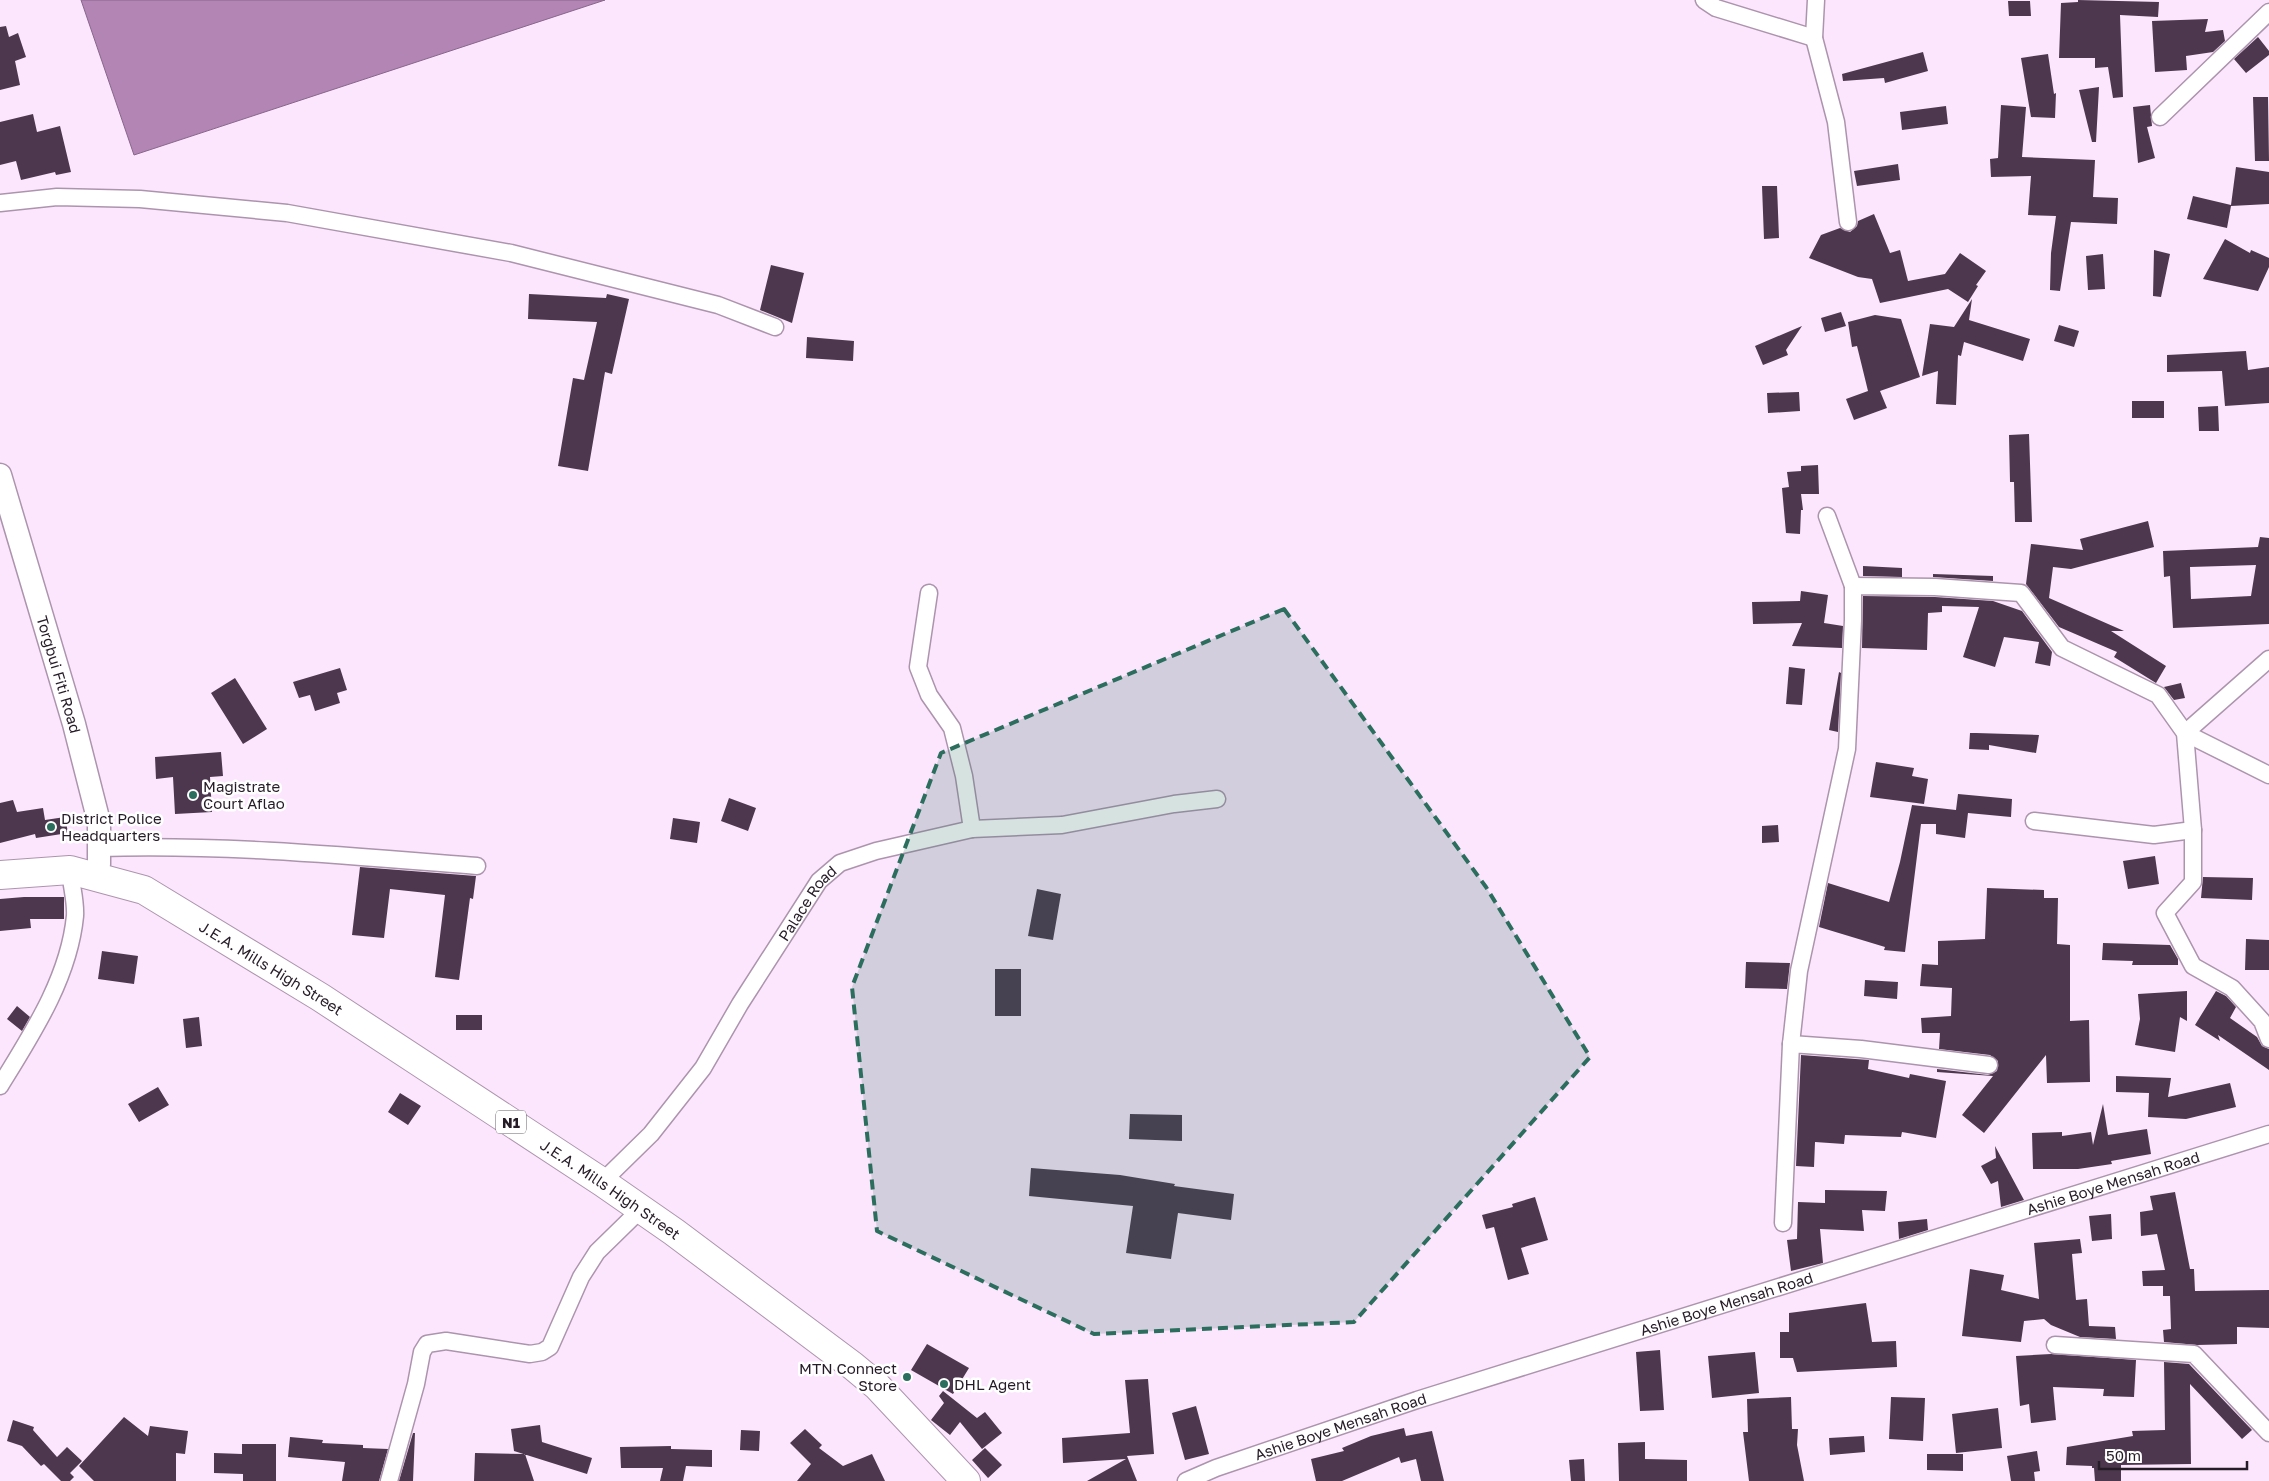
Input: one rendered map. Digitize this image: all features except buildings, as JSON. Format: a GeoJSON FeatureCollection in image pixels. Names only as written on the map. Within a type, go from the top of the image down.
{"type":"FeatureCollection","features":[{"type":"Feature","properties":{"kind":"highway","name":"J.E.A. Mills High Street"},"geometry":{"type":"LineString","coordinates":[[0,875],[70,870],[144,890],[320,997],[602,1182],[853,1366],[877,1386],[966,1481]]}},
{"type":"Feature","properties":{"kind":"street"},"geometry":{"type":"LineString","coordinates":[[1704,0],[1716,8],[1814,38]]}},
{"type":"Feature","properties":{"kind":"street"},"geometry":{"type":"LineString","coordinates":[[1816,0],[1814,38],[1836,122],[1848,222]]}},
{"type":"Feature","properties":{"kind":"street"},"geometry":{"type":"LineString","coordinates":[[2160,118],[2269,12]]}},
{"type":"Feature","properties":{"kind":"street"},"geometry":{"type":"LineString","coordinates":[[0,203],[56,197],[140,199],[287,214],[511,253],[718,305],[775,327]]}},
{"type":"Feature","properties":{"kind":"street","name":"Torgbui Fiti Road"},"geometry":{"type":"LineString","coordinates":[[0,475],[74,724],[99,822],[96,876]]}},
{"type":"Feature","properties":{"kind":"street"},"geometry":{"type":"LineString","coordinates":[[1783,1223],[1791,1044],[1799,970],[1847,749],[1853,586],[1827,516]]}},
{"type":"Feature","properties":{"kind":"street"},"geometry":{"type":"LineString","coordinates":[[1853,586],[1935,587],[2021,594],[2062,648],[2158,695],[2185,733],[2269,775]]}},
{"type":"Feature","properties":{"kind":"street"},"geometry":{"type":"LineString","coordinates":[[929,592],[918,667],[929,695],[952,728],[964,776],[972,829]]}},
{"type":"Feature","properties":{"kind":"street"},"geometry":{"type":"LineString","coordinates":[[2185,733],[2269,660]]}},
{"type":"Feature","properties":{"kind":"street"},"geometry":{"type":"LineString","coordinates":[[2185,733],[2193,830],[2193,882],[2165,913],[2193,966],[2232,988],[2262,1021],[2269,1039]]}},
{"type":"Feature","properties":{"kind":"street","name":"Palace Road"},"geometry":{"type":"LineString","coordinates":[[602,1182],[651,1134],[703,1068],[740,1004],[819,881],[840,864],[876,851],[972,829],[1062,825],[1217,798]]}},
{"type":"Feature","properties":{"kind":"street"},"geometry":{"type":"LineString","coordinates":[[2034,821],[2154,835],[2193,830]]}},
{"type":"Feature","properties":{"kind":"street"},"geometry":{"type":"LineString","coordinates":[[99,848],[138,846],[308,853],[477,866]]}},
{"type":"Feature","properties":{"kind":"street"},"geometry":{"type":"LineString","coordinates":[[0,1086],[44,1012],[69,952],[75,914],[70,870]]}},
{"type":"Feature","properties":{"kind":"street"},"geometry":{"type":"LineString","coordinates":[[1791,1044],[1861,1049],[1989,1065]]}},
{"type":"Feature","properties":{"kind":"street","name":"Ashie Boye Mensah Road"},"geometry":{"type":"LineString","coordinates":[[1186,1481],[1216,1468],[1417,1400],[2269,1134]]}},
{"type":"Feature","properties":{"kind":"street"},"geometry":{"type":"LineString","coordinates":[[389,1481],[416,1384],[422,1352],[427,1344],[446,1341],[530,1354],[542,1352],[550,1347],[581,1277],[597,1252],[641,1209]]}},
{"type":"Feature","properties":{"kind":"street"},"geometry":{"type":"LineString","coordinates":[[2055,1345],[2194,1354],[2269,1433]]}},
{"type":"Feature","properties":{"kind":"highlighted area"},"geometry":{"type":"Polygon","coordinates":[[[1284,609],[1486,887],[1590,1057],[1354,1322],[1094,1334],[877,1231],[852,987],[941,753],[1284,609]]]}},
{"type":"Feature","properties":{"kind":"shaded area"},"geometry":{"type":"Polygon","coordinates":[[[81,0],[605,0],[134,155],[81,0]]]}},
{"type":"Feature","properties":{"kind":"place","name":"Magistrate Court Aflao"},"geometry":{"type":"Point","coordinates":[193,795]}},
{"type":"Feature","properties":{"kind":"place","name":"District Police Headquarters"},"geometry":{"type":"Point","coordinates":[51,827]}},
{"type":"Feature","properties":{"kind":"place","name":"MTN Connect Store"},"geometry":{"type":"Point","coordinates":[907,1377]}},
{"type":"Feature","properties":{"kind":"place","name":"DHL Agent"},"geometry":{"type":"Point","coordinates":[944,1384]}}]}
